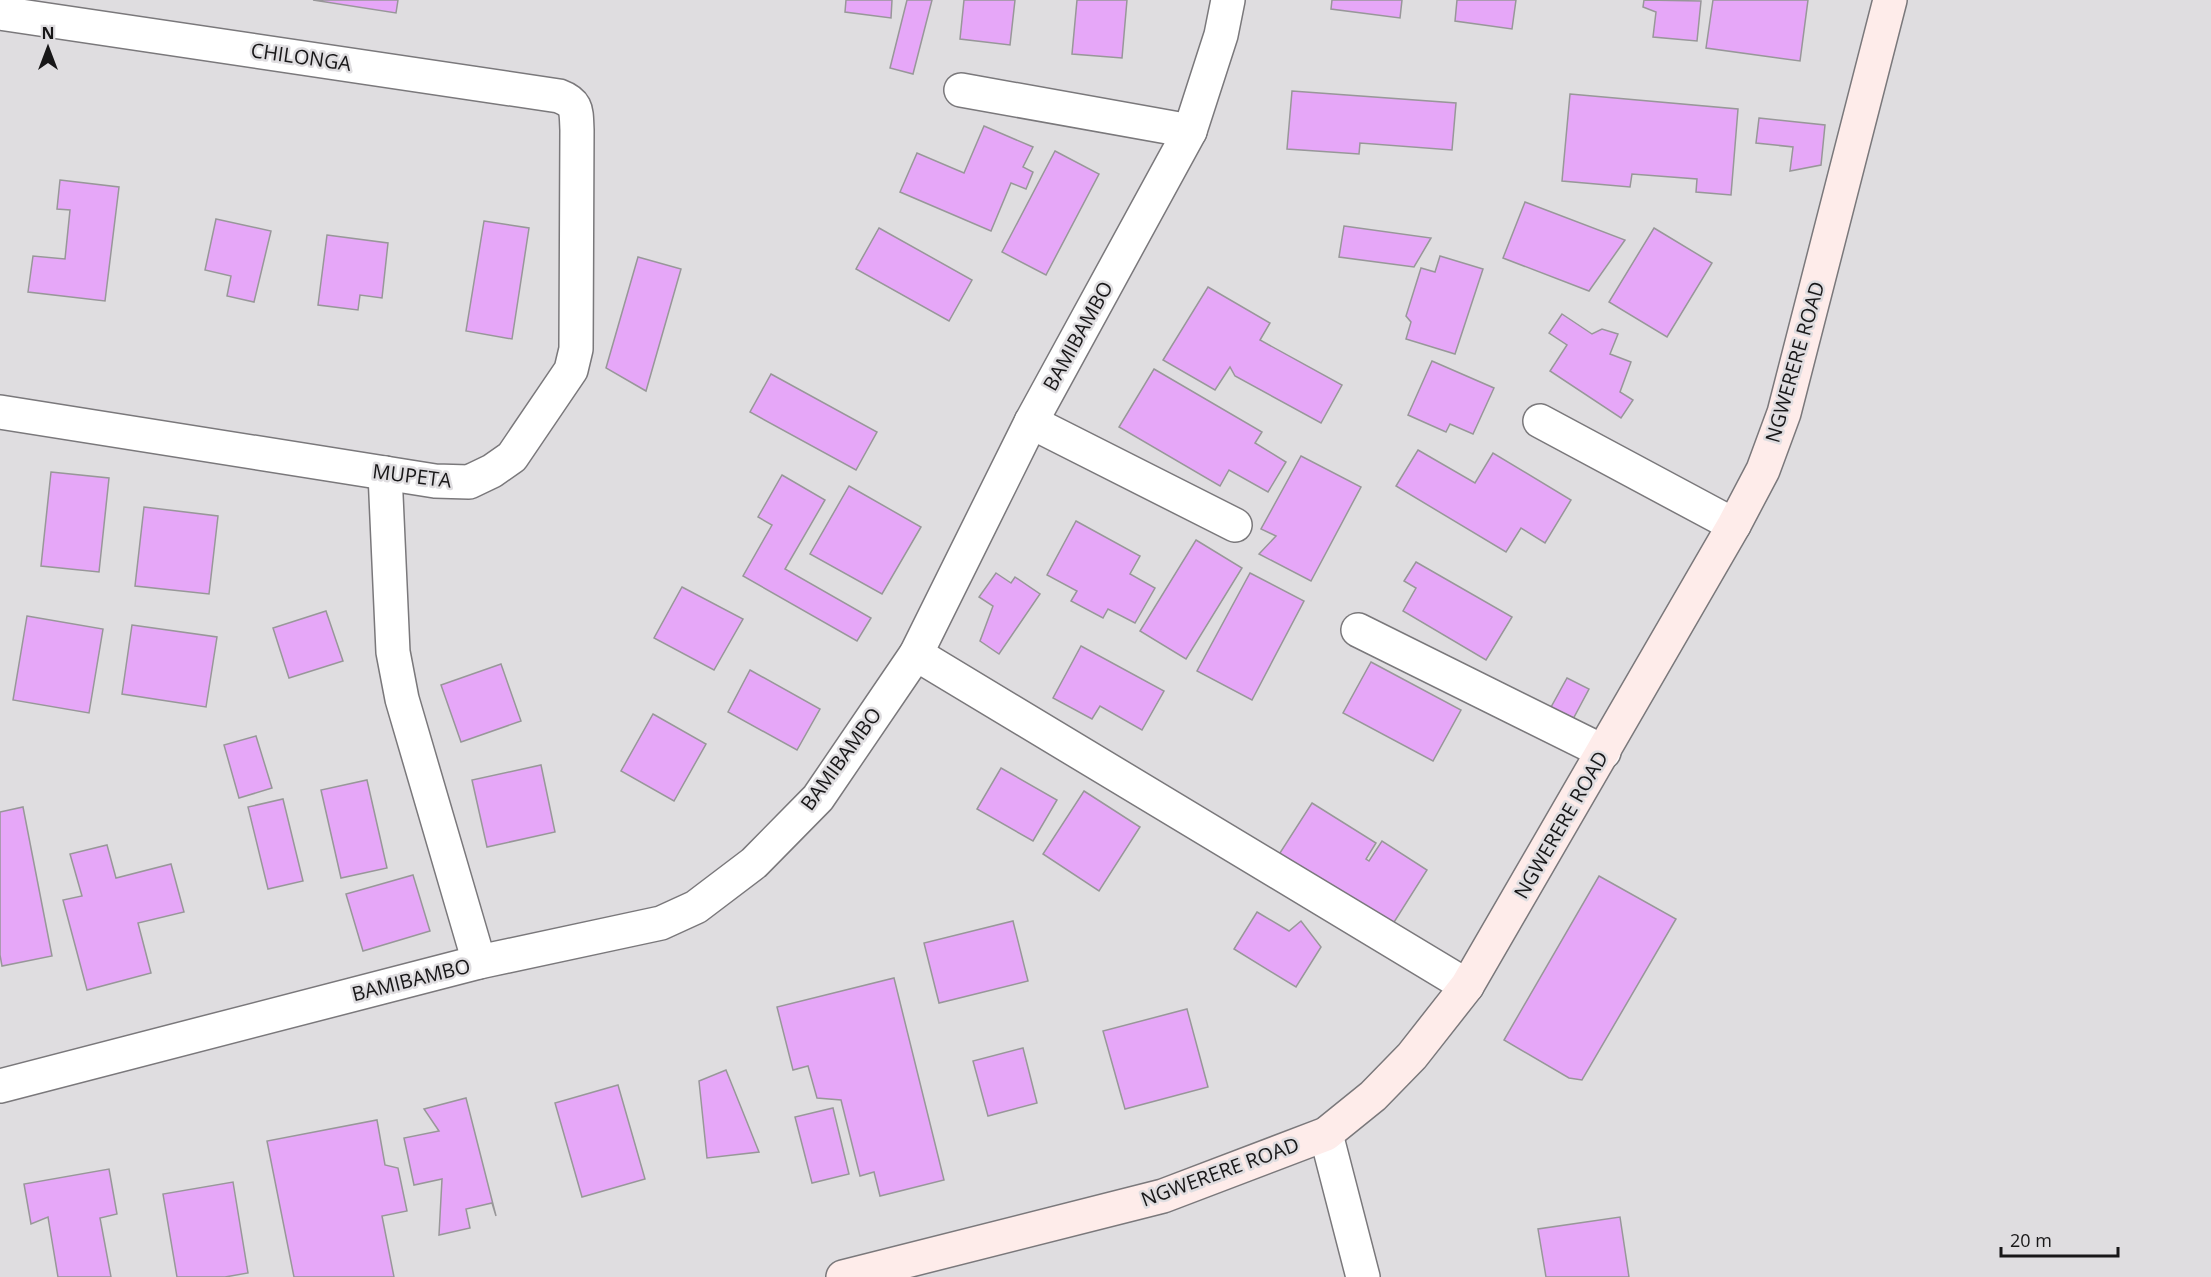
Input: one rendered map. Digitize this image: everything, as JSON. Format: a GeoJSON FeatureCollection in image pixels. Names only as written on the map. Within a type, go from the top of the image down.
{"type":"FeatureCollection","features":[{"type":"Feature","properties":{"kind":"street","name":"BAMIBAMBO"},"geometry":{"type":"LineString","coordinates":[[0,1086],[479,962],[661,923],[696,907],[754,863],[818,798],[916,654],[1031,422],[1190,131],[1221,35],[1228,0]]}},
{"type":"Feature","properties":{"kind":"street","name":"NGWERERE ROAD"},"geometry":{"type":"LineString","coordinates":[[843,1277],[1163,1196],[1326,1134],[1372,1096],[1412,1056],[1467,986],[1604,752],[1763,470],[1785,413],[1890,0]]}},
{"type":"Feature","properties":{"kind":"street","name":"CHILONGA"},"geometry":{"type":"LineString","coordinates":[[0,13],[559,96],[570,100],[576,108],[577,130]]}},
{"type":"Feature","properties":{"kind":"street"},"geometry":{"type":"LineString","coordinates":[[961,90],[1190,131]]}},
{"type":"Feature","properties":{"kind":"street","name":"MUPETA"},"geometry":{"type":"LineString","coordinates":[[0,412],[435,482],[469,482],[492,471],[512,457],[571,370],[576,349],[577,130]]}},
{"type":"Feature","properties":{"kind":"street"},"geometry":{"type":"LineString","coordinates":[[1031,422],[1235,525]]}},
{"type":"Feature","properties":{"kind":"street"},"geometry":{"type":"LineString","coordinates":[[1540,422],[1734,525]]}},
{"type":"Feature","properties":{"kind":"street"},"geometry":{"type":"LineString","coordinates":[[385,473],[395,667],[402,699],[479,962]]}},
{"type":"Feature","properties":{"kind":"street"},"geometry":{"type":"LineString","coordinates":[[1358,630],[1604,752]]}},
{"type":"Feature","properties":{"kind":"street"},"geometry":{"type":"LineString","coordinates":[[916,654],[1467,986]]}},
{"type":"Feature","properties":{"kind":"street"},"geometry":{"type":"LineString","coordinates":[[1326,1134],[1363,1277]]}},
{"type":"Feature","properties":{"kind":"building"},"geometry":{"type":"Polygon","coordinates":[[[313,0],[398,0],[396,13],[313,0]]]}},
{"type":"Feature","properties":{"kind":"building"},"geometry":{"type":"Polygon","coordinates":[[[846,0],[892,0],[891,18],[845,12],[846,0]]]}},
{"type":"Feature","properties":{"kind":"building"},"geometry":{"type":"Polygon","coordinates":[[[907,0],[932,0],[913,74],[890,68],[907,0]]]}},
{"type":"Feature","properties":{"kind":"building"},"geometry":{"type":"Polygon","coordinates":[[[964,0],[1015,0],[1010,45],[960,39],[964,0]]]}},
{"type":"Feature","properties":{"kind":"building"},"geometry":{"type":"Polygon","coordinates":[[[1077,0],[1127,0],[1122,58],[1072,54],[1077,0]]]}},
{"type":"Feature","properties":{"kind":"building"},"geometry":{"type":"Polygon","coordinates":[[[1332,0],[1402,0],[1400,18],[1331,9],[1332,0]]]}},
{"type":"Feature","properties":{"kind":"building"},"geometry":{"type":"Polygon","coordinates":[[[1457,0],[1516,0],[1512,29],[1455,21],[1457,0]]]}},
{"type":"Feature","properties":{"kind":"building"},"geometry":{"type":"Polygon","coordinates":[[[1644,0],[1701,1],[1697,41],[1653,37],[1656,12],[1643,7],[1644,0]]]}},
{"type":"Feature","properties":{"kind":"building"},"geometry":{"type":"Polygon","coordinates":[[[1713,0],[1808,0],[1800,61],[1706,48],[1713,0]]]}},
{"type":"Feature","properties":{"kind":"building"},"geometry":{"type":"Polygon","coordinates":[[[1292,91],[1456,103],[1452,150],[1360,143],[1359,154],[1287,149],[1292,91]]]}},
{"type":"Feature","properties":{"kind":"building"},"geometry":{"type":"Polygon","coordinates":[[[1570,94],[1738,109],[1731,195],[1696,192],[1697,179],[1632,174],[1630,187],[1562,181],[1570,94]]]}},
{"type":"Feature","properties":{"kind":"building"},"geometry":{"type":"Polygon","coordinates":[[[1759,118],[1825,125],[1821,165],[1790,171],[1793,147],[1756,143],[1759,118]]]}},
{"type":"Feature","properties":{"kind":"building"},"geometry":{"type":"Polygon","coordinates":[[[984,126],[1033,147],[1023,167],[1033,172],[1026,189],[1011,183],[991,231],[900,192],[917,153],[964,173],[984,126]]]}},
{"type":"Feature","properties":{"kind":"building"},"geometry":{"type":"Polygon","coordinates":[[[1055,151],[1099,174],[1046,275],[1002,252],[1055,151]]]}},
{"type":"Feature","properties":{"kind":"building"},"geometry":{"type":"Polygon","coordinates":[[[60,180],[119,187],[105,301],[28,292],[33,256],[65,259],[70,210],[57,209],[60,180]]]}},
{"type":"Feature","properties":{"kind":"building"},"geometry":{"type":"Polygon","coordinates":[[[1525,202],[1625,240],[1589,291],[1503,258],[1525,202]]]}},
{"type":"Feature","properties":{"kind":"building"},"geometry":{"type":"Polygon","coordinates":[[[216,219],[271,231],[254,302],[227,296],[231,276],[205,270],[216,219]]]}},
{"type":"Feature","properties":{"kind":"building"},"geometry":{"type":"Polygon","coordinates":[[[484,221],[529,228],[512,339],[466,331],[484,221]]]}},
{"type":"Feature","properties":{"kind":"building"},"geometry":{"type":"Polygon","coordinates":[[[1344,226],[1431,238],[1414,267],[1339,257],[1344,226]]]}},
{"type":"Feature","properties":{"kind":"building"},"geometry":{"type":"Polygon","coordinates":[[[879,228],[972,280],[949,321],[856,269],[879,228]]]}},
{"type":"Feature","properties":{"kind":"building"},"geometry":{"type":"Polygon","coordinates":[[[1654,228],[1712,263],[1667,337],[1609,302],[1654,228]]]}},
{"type":"Feature","properties":{"kind":"building"},"geometry":{"type":"Polygon","coordinates":[[[327,235],[388,243],[382,298],[360,295],[358,310],[318,305],[327,235]]]}},
{"type":"Feature","properties":{"kind":"building"},"geometry":{"type":"Polygon","coordinates":[[[1440,256],[1483,269],[1455,354],[1406,339],[1411,322],[1406,316],[1421,268],[1435,272],[1440,256]]]}},
{"type":"Feature","properties":{"kind":"building"},"geometry":{"type":"Polygon","coordinates":[[[638,257],[681,269],[646,391],[606,368],[638,257]]]}},
{"type":"Feature","properties":{"kind":"building"},"geometry":{"type":"Polygon","coordinates":[[[1208,287],[1270,323],[1260,340],[1342,385],[1321,423],[1235,376],[1230,367],[1215,390],[1163,360],[1208,287]]]}},
{"type":"Feature","properties":{"kind":"building"},"geometry":{"type":"Polygon","coordinates":[[[1562,314],[1592,334],[1602,329],[1618,334],[1610,354],[1631,362],[1620,392],[1633,400],[1621,418],[1550,371],[1567,345],[1549,333],[1562,314]]]}},
{"type":"Feature","properties":{"kind":"building"},"geometry":{"type":"Polygon","coordinates":[[[1432,361],[1494,388],[1473,434],[1450,424],[1446,432],[1408,415],[1432,361]]]}},
{"type":"Feature","properties":{"kind":"building"},"geometry":{"type":"Polygon","coordinates":[[[1154,369],[1262,432],[1255,443],[1286,462],[1268,492],[1229,470],[1220,486],[1119,427],[1154,369]]]}},
{"type":"Feature","properties":{"kind":"building"},"geometry":{"type":"Polygon","coordinates":[[[771,374],[877,432],[856,470],[750,412],[771,374]]]}},
{"type":"Feature","properties":{"kind":"building"},"geometry":{"type":"Polygon","coordinates":[[[1418,450],[1475,483],[1493,453],[1571,500],[1545,543],[1521,528],[1506,552],[1396,486],[1418,450]]]}},
{"type":"Feature","properties":{"kind":"building"},"geometry":{"type":"Polygon","coordinates":[[[1301,456],[1361,487],[1311,581],[1259,554],[1276,536],[1261,529],[1301,456]]]}},
{"type":"Feature","properties":{"kind":"building"},"geometry":{"type":"Polygon","coordinates":[[[51,472],[109,478],[99,572],[41,566],[51,472]]]}},
{"type":"Feature","properties":{"kind":"building"},"geometry":{"type":"Polygon","coordinates":[[[782,475],[825,500],[785,569],[871,618],[857,641],[743,576],[772,525],[758,517],[782,475]]]}},
{"type":"Feature","properties":{"kind":"building"},"geometry":{"type":"Polygon","coordinates":[[[849,486],[921,527],[882,594],[810,554],[849,486]]]}},
{"type":"Feature","properties":{"kind":"building"},"geometry":{"type":"Polygon","coordinates":[[[144,507],[218,516],[209,594],[135,586],[144,507]]]}},
{"type":"Feature","properties":{"kind":"building"},"geometry":{"type":"Polygon","coordinates":[[[1076,521],[1140,556],[1130,574],[1155,588],[1135,623],[1108,609],[1103,618],[1071,601],[1077,591],[1047,575],[1076,521]]]}},
{"type":"Feature","properties":{"kind":"building"},"geometry":{"type":"Polygon","coordinates":[[[1196,540],[1242,568],[1186,659],[1140,631],[1196,540]]]}},
{"type":"Feature","properties":{"kind":"building"},"geometry":{"type":"Polygon","coordinates":[[[1416,562],[1512,617],[1486,660],[1403,611],[1416,588],[1404,581],[1416,562]]]}},
{"type":"Feature","properties":{"kind":"building"},"geometry":{"type":"Polygon","coordinates":[[[996,573],[1011,583],[1015,577],[1040,594],[999,654],[980,641],[993,606],[979,597],[996,573]]]}},
{"type":"Feature","properties":{"kind":"building"},"geometry":{"type":"Polygon","coordinates":[[[1250,573],[1304,601],[1252,700],[1197,671],[1250,573]]]}},
{"type":"Feature","properties":{"kind":"building"},"geometry":{"type":"Polygon","coordinates":[[[682,587],[743,619],[714,670],[654,638],[682,587]]]}},
{"type":"Feature","properties":{"kind":"building"},"geometry":{"type":"Polygon","coordinates":[[[326,611],[343,661],[289,678],[273,628],[326,611]]]}},
{"type":"Feature","properties":{"kind":"building"},"geometry":{"type":"Polygon","coordinates":[[[27,616],[103,629],[89,713],[13,700],[27,616]]]}},
{"type":"Feature","properties":{"kind":"building"},"geometry":{"type":"Polygon","coordinates":[[[132,625],[217,637],[206,707],[122,694],[132,625]]]}},
{"type":"Feature","properties":{"kind":"building"},"geometry":{"type":"Polygon","coordinates":[[[1081,646],[1164,691],[1142,730],[1100,706],[1092,719],[1053,698],[1081,646]]]}},
{"type":"Feature","properties":{"kind":"building"},"geometry":{"type":"Polygon","coordinates":[[[1371,662],[1461,710],[1433,761],[1343,713],[1371,662]]]}},
{"type":"Feature","properties":{"kind":"building"},"geometry":{"type":"Polygon","coordinates":[[[501,664],[521,721],[461,742],[441,685],[501,664]]]}},
{"type":"Feature","properties":{"kind":"building"},"geometry":{"type":"Polygon","coordinates":[[[750,670],[820,709],[797,750],[728,712],[750,670]]]}},
{"type":"Feature","properties":{"kind":"building"},"geometry":{"type":"Polygon","coordinates":[[[1567,678],[1589,689],[1572,721],[1550,709],[1567,678]]]}},
{"type":"Feature","properties":{"kind":"building"},"geometry":{"type":"Polygon","coordinates":[[[653,714],[706,744],[674,801],[621,771],[653,714]]]}},
{"type":"Feature","properties":{"kind":"building"},"geometry":{"type":"Polygon","coordinates":[[[256,736],[272,788],[239,798],[224,745],[256,736]]]}},
{"type":"Feature","properties":{"kind":"building"},"geometry":{"type":"Polygon","coordinates":[[[541,765],[555,832],[487,847],[472,780],[541,765]]]}},
{"type":"Feature","properties":{"kind":"building"},"geometry":{"type":"Polygon","coordinates":[[[1001,768],[1057,800],[1033,841],[977,809],[1001,768]]]}},
{"type":"Feature","properties":{"kind":"building"},"geometry":{"type":"Polygon","coordinates":[[[367,780],[387,868],[341,878],[321,790],[367,780]]]}},
{"type":"Feature","properties":{"kind":"building"},"geometry":{"type":"Polygon","coordinates":[[[1084,791],[1140,827],[1099,891],[1043,854],[1084,791]]]}},
{"type":"Feature","properties":{"kind":"building"},"geometry":{"type":"Polygon","coordinates":[[[283,799],[303,881],[268,889],[248,807],[283,799]]]}},
{"type":"Feature","properties":{"kind":"building"},"geometry":{"type":"Polygon","coordinates":[[[1312,803],[1376,843],[1366,859],[1369,861],[1382,841],[1427,870],[1391,927],[1278,856],[1312,803]]]}},
{"type":"Feature","properties":{"kind":"building"},"geometry":{"type":"Polygon","coordinates":[[[23,807],[52,956],[2,966],[0,955],[0,812],[23,807]]]}},
{"type":"Feature","properties":{"kind":"building"},"geometry":{"type":"Polygon","coordinates":[[[107,845],[116,878],[171,864],[184,912],[138,923],[151,973],[87,990],[63,900],[82,896],[70,854],[107,845]]]}},
{"type":"Feature","properties":{"kind":"building"},"geometry":{"type":"Polygon","coordinates":[[[413,875],[430,931],[363,951],[346,894],[413,875]]]}},
{"type":"Feature","properties":{"kind":"building"},"geometry":{"type":"Polygon","coordinates":[[[1599,876],[1676,919],[1582,1080],[1569,1078],[1504,1040],[1599,876]]]}},
{"type":"Feature","properties":{"kind":"building"},"geometry":{"type":"Polygon","coordinates":[[[1257,912],[1289,931],[1301,921],[1321,947],[1296,987],[1234,949],[1257,912]]]}},
{"type":"Feature","properties":{"kind":"building"},"geometry":{"type":"Polygon","coordinates":[[[1013,921],[1028,981],[939,1003],[924,943],[1013,921]]]}},
{"type":"Feature","properties":{"kind":"building"},"geometry":{"type":"Polygon","coordinates":[[[894,978],[944,1180],[880,1196],[874,1172],[860,1176],[841,1100],[817,1098],[808,1066],[793,1070],[777,1007],[894,978]]]}},
{"type":"Feature","properties":{"kind":"building"},"geometry":{"type":"Polygon","coordinates":[[[1187,1009],[1208,1087],[1125,1109],[1103,1031],[1187,1009]]]}},
{"type":"Feature","properties":{"kind":"building"},"geometry":{"type":"Polygon","coordinates":[[[1023,1048],[1037,1103],[988,1116],[973,1061],[1023,1048]]]}},
{"type":"Feature","properties":{"kind":"building"},"geometry":{"type":"Polygon","coordinates":[[[726,1070],[759,1152],[707,1158],[699,1081],[726,1070]]]}},
{"type":"Feature","properties":{"kind":"building"},"geometry":{"type":"Polygon","coordinates":[[[618,1085],[645,1179],[582,1197],[555,1103],[618,1085]]]}},
{"type":"Feature","properties":{"kind":"building"},"geometry":{"type":"Polygon","coordinates":[[[466,1098],[496,1216],[492,1203],[466,1209],[470,1228],[439,1235],[442,1179],[414,1185],[404,1138],[439,1131],[424,1109],[466,1098]]]}},
{"type":"Feature","properties":{"kind":"building"},"geometry":{"type":"Polygon","coordinates":[[[833,1108],[849,1174],[812,1183],[795,1117],[833,1108]]]}},
{"type":"Feature","properties":{"kind":"building"},"geometry":{"type":"Polygon","coordinates":[[[377,1120],[385,1165],[398,1168],[407,1211],[382,1216],[394,1277],[294,1277],[267,1141],[377,1120]]]}},
{"type":"Feature","properties":{"kind":"building"},"geometry":{"type":"Polygon","coordinates":[[[109,1169],[117,1214],[100,1218],[111,1277],[58,1277],[48,1217],[31,1224],[24,1184],[109,1169]]]}},
{"type":"Feature","properties":{"kind":"building"},"geometry":{"type":"Polygon","coordinates":[[[233,1182],[248,1273],[225,1277],[177,1277],[163,1194],[233,1182]]]}},
{"type":"Feature","properties":{"kind":"building"},"geometry":{"type":"Polygon","coordinates":[[[1620,1217],[1629,1277],[1546,1277],[1538,1229],[1620,1217]]]}}]}
